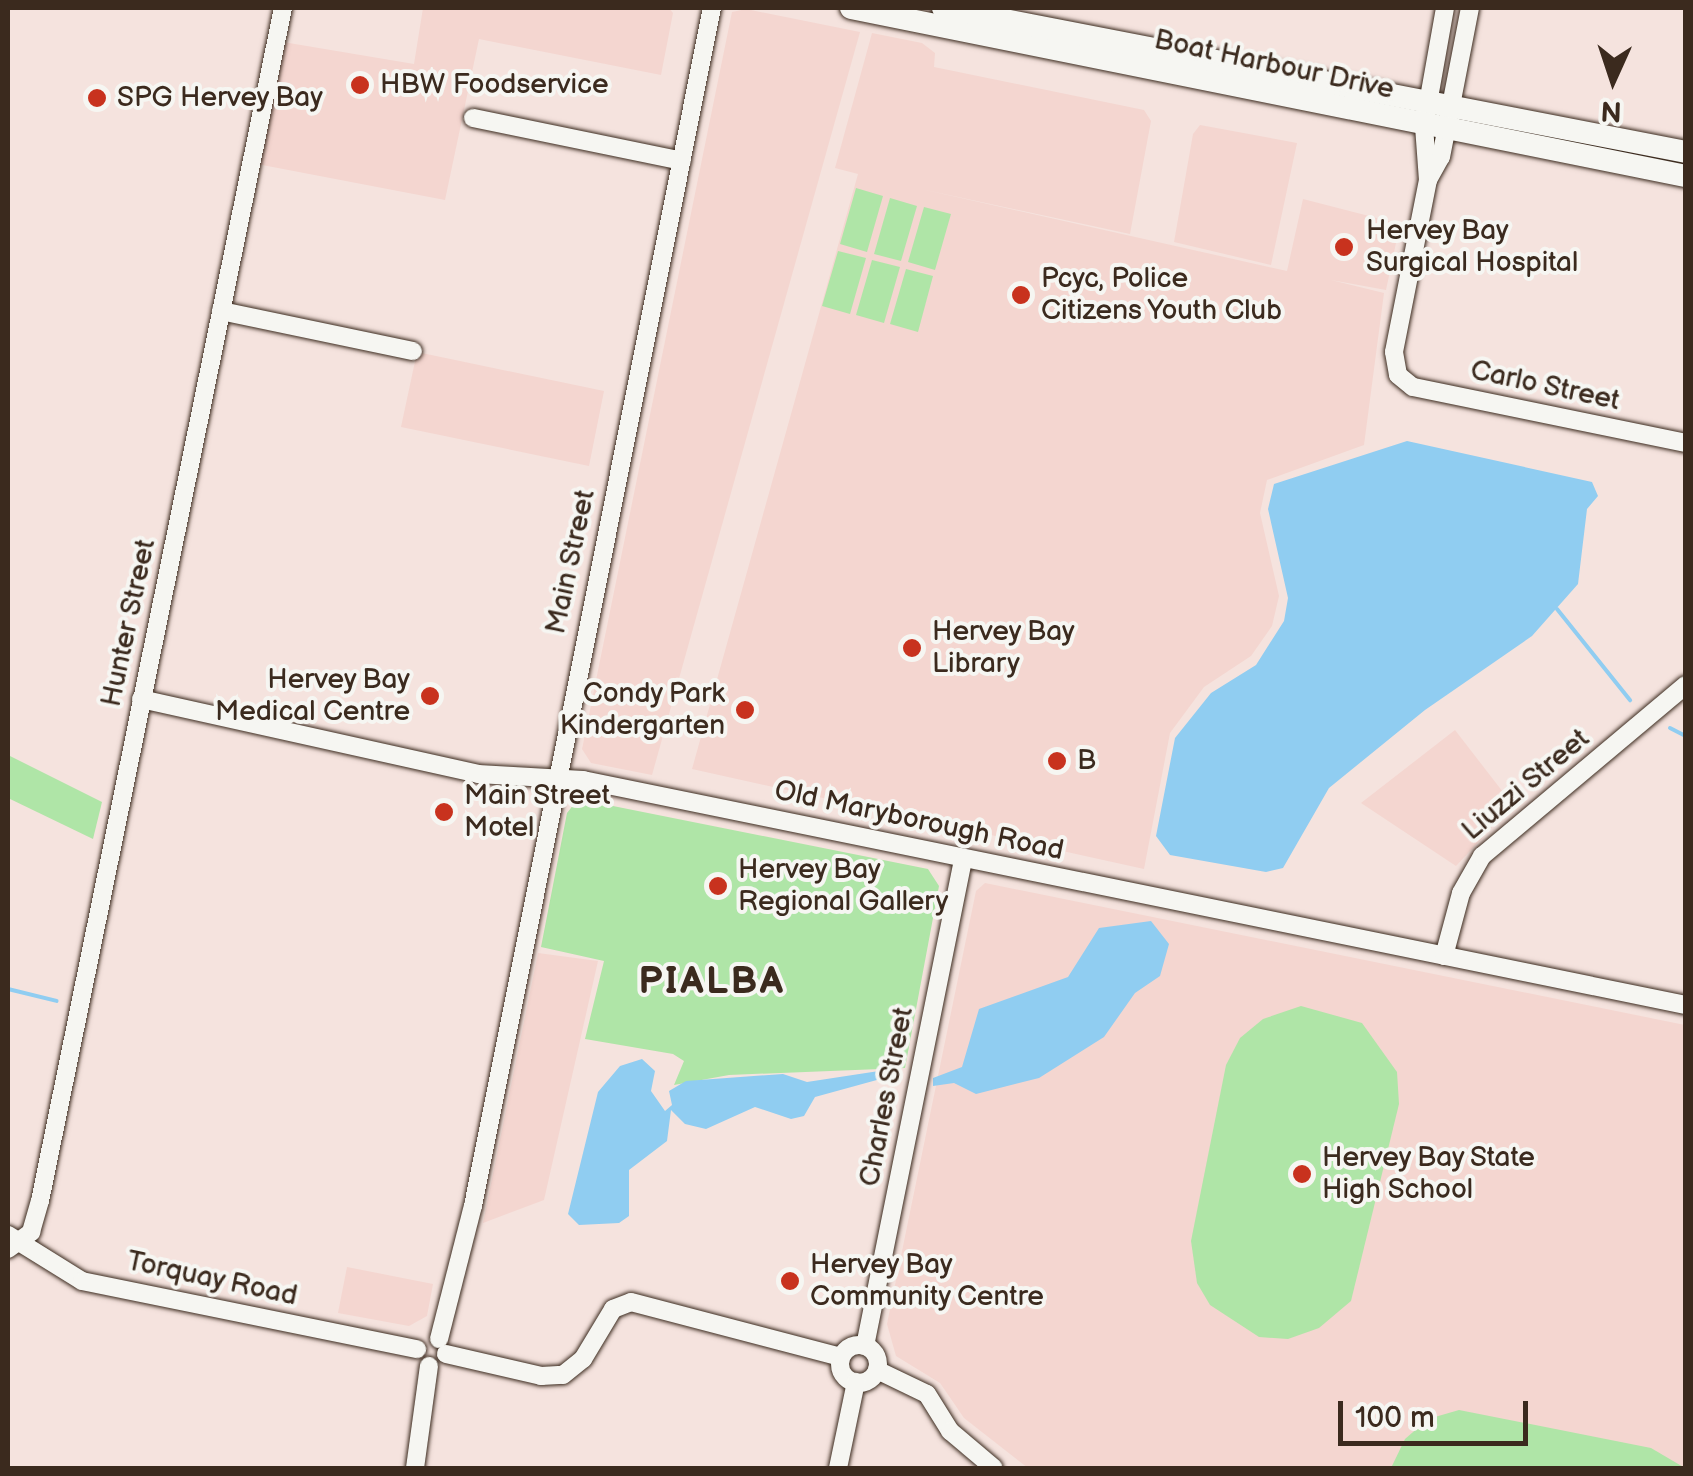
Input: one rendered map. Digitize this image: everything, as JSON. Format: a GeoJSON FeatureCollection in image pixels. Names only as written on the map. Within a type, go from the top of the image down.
{"type":"FeatureCollection","features":[{"type":"Feature","properties":{"kind":"main road","name":"Boat Harbour Drive"},"geometry":{"type":"LineString","coordinates":[[851,8],[1686,176]]}},
{"type":"Feature","properties":{"kind":"main road","name":"Boat Harbour Drive"},"geometry":{"type":"LineString","coordinates":[[943,8],[1686,152]]}},
{"type":"Feature","properties":{"kind":"main road"},"geometry":{"type":"LineString","coordinates":[[1137,46],[1152,61],[1200,72],[1226,86]]}},
{"type":"Feature","properties":{"kind":"street","name":"Hunter Street"},"geometry":{"type":"LineString","coordinates":[[10,1242],[31,1232],[40,1201],[283,8]]}},
{"type":"Feature","properties":{"kind":"street","name":"Main Street"},"geometry":{"type":"LineString","coordinates":[[442,1347],[712,8]]}},
{"type":"Feature","properties":{"kind":"street"},"geometry":{"type":"LineString","coordinates":[[1434,128],[1445,8]]}},
{"type":"Feature","properties":{"kind":"street"},"geometry":{"type":"LineString","coordinates":[[1438,105],[1470,8]]}},
{"type":"Feature","properties":{"kind":"street"},"geometry":{"type":"LineString","coordinates":[[473,118],[682,161]]}},
{"type":"Feature","properties":{"kind":"street","name":"Carlo Street"},"geometry":{"type":"LineString","coordinates":[[1434,128],[1428,180],[1394,352],[1398,375],[1413,387],[1686,443]]}},
{"type":"Feature","properties":{"kind":"street"},"geometry":{"type":"LineString","coordinates":[[221,312],[413,351]]}},
{"type":"Feature","properties":{"kind":"street","name":"Liuzzi Street"},"geometry":{"type":"LineString","coordinates":[[1444,956],[1460,893],[1482,856],[1686,685]]}},
{"type":"Feature","properties":{"kind":"street","name":"Old Maryborough Road"},"geometry":{"type":"LineString","coordinates":[[141,699],[478,774],[555,778],[1686,1005]]}},
{"type":"Feature","properties":{"kind":"street","name":"Charles Street"},"geometry":{"type":"LineString","coordinates":[[865,1346],[963,858]]}},
{"type":"Feature","properties":{"kind":"street","name":"Torquay Road"},"geometry":{"type":"LineString","coordinates":[[10,1242],[82,1280],[417,1349]]}},
{"type":"Feature","properties":{"kind":"street"},"geometry":{"type":"LineString","coordinates":[[430,1366],[417,1349],[427,1338],[442,1347],[541,1376],[564,1374],[584,1359],[614,1309],[631,1302],[841,1358]]}},
{"type":"Feature","properties":{"kind":"street"},"geometry":{"type":"LineString","coordinates":[[856,1382],[844,1376],[841,1358],[850,1347],[865,1346],[877,1357],[878,1370]]}},
{"type":"Feature","properties":{"kind":"street"},"geometry":{"type":"LineString","coordinates":[[416,1468],[430,1366],[442,1347]]}},
{"type":"Feature","properties":{"kind":"street"},"geometry":{"type":"LineString","coordinates":[[838,1468],[856,1382],[878,1370]]}},
{"type":"Feature","properties":{"kind":"street"},"geometry":{"type":"LineString","coordinates":[[878,1370],[927,1394],[950,1431],[994,1468]]}},
{"type":"Feature","properties":{"kind":"shaded area"},"geometry":{"type":"Polygon","coordinates":[[[423,8],[669,8],[673,13],[661,75],[479,39],[445,200],[257,164],[283,42],[414,64],[423,8]]]}},
{"type":"Feature","properties":{"kind":"shaded area"},"geometry":{"type":"Polygon","coordinates":[[[746,9],[860,32],[652,775],[591,763],[582,749],[732,12],[746,9]]]}},
{"type":"Feature","properties":{"kind":"shaded area"},"geometry":{"type":"Polygon","coordinates":[[[872,33],[922,43],[935,53],[934,67],[1144,110],[1151,121],[1130,234],[921,189],[1287,271],[1303,199],[1400,224],[1386,290],[1331,280],[1384,293],[1364,445],[1267,480],[1260,513],[1279,596],[1272,626],[1251,656],[1204,687],[1170,733],[1144,869],[692,769],[858,174],[835,168],[872,33]]]}},
{"type":"Feature","properties":{"kind":"shaded area"},"geometry":{"type":"Polygon","coordinates":[[[1200,125],[1297,143],[1271,265],[1174,242],[1193,134],[1200,125]]]}},
{"type":"Feature","properties":{"kind":"shaded area"},"geometry":{"type":"Polygon","coordinates":[[[417,352],[604,391],[589,466],[401,427],[417,352]]]}},
{"type":"Feature","properties":{"kind":"shaded area"},"geometry":{"type":"Polygon","coordinates":[[[1455,730],[1513,805],[1456,866],[1361,803],[1455,730]]]}},
{"type":"Feature","properties":{"kind":"shaded area","name":"Hervey Bay State High School"},"geometry":{"type":"Polygon","coordinates":[[[985,883],[1685,1025],[1685,1468],[1028,1468],[964,1418],[940,1383],[896,1356],[887,1324],[976,891],[985,883]]]}},
{"type":"Feature","properties":{"kind":"shaded area"},"geometry":{"type":"Polygon","coordinates":[[[538,953],[598,961],[544,1200],[483,1223],[538,953]]]}},
{"type":"Feature","properties":{"kind":"shaded area"},"geometry":{"type":"Polygon","coordinates":[[[347,1267],[433,1284],[427,1316],[409,1326],[338,1313],[347,1267]]]}},
{"type":"Feature","properties":{"kind":"green space"},"geometry":{"type":"Polygon","coordinates":[[[856,188],[883,196],[867,252],[840,244],[856,188]]]}},
{"type":"Feature","properties":{"kind":"green space"},"geometry":{"type":"Polygon","coordinates":[[[890,198],[917,206],[901,261],[874,254],[890,198]]]}},
{"type":"Feature","properties":{"kind":"green space"},"geometry":{"type":"Polygon","coordinates":[[[924,207],[951,214],[935,270],[908,262],[924,207]]]}},
{"type":"Feature","properties":{"kind":"green space"},"geometry":{"type":"Polygon","coordinates":[[[838,251],[866,258],[850,314],[822,306],[838,251]]]}},
{"type":"Feature","properties":{"kind":"green space"},"geometry":{"type":"Polygon","coordinates":[[[872,260],[900,267],[884,323],[856,315],[872,260]]]}},
{"type":"Feature","properties":{"kind":"green space"},"geometry":{"type":"Polygon","coordinates":[[[906,269],[933,276],[918,332],[890,324],[906,269]]]}},
{"type":"Feature","properties":{"kind":"green space"},"geometry":{"type":"Polygon","coordinates":[[[8,755],[102,802],[93,839],[8,798],[8,755]]]}},
{"type":"Feature","properties":{"kind":"green space"},"geometry":{"type":"Polygon","coordinates":[[[578,799],[928,869],[939,886],[905,1068],[729,1075],[674,1085],[684,1061],[673,1054],[585,1039],[604,961],[541,947],[567,813],[578,799]]]}},
{"type":"Feature","properties":{"kind":"green space"},"geometry":{"type":"Polygon","coordinates":[[[1301,1006],[1362,1023],[1397,1072],[1399,1104],[1351,1301],[1319,1328],[1288,1339],[1259,1337],[1210,1305],[1197,1283],[1191,1241],[1226,1065],[1240,1038],[1263,1019],[1301,1006]]]}},
{"type":"Feature","properties":{"kind":"green space"},"geometry":{"type":"Polygon","coordinates":[[[1459,1410],[1651,1448],[1685,1468],[1391,1468],[1405,1439],[1428,1419],[1459,1410]]]}},
{"type":"Feature","properties":{"kind":"water"},"geometry":{"type":"Polygon","coordinates":[[[1407,441],[1592,482],[1598,496],[1587,509],[1578,584],[1532,636],[1425,710],[1329,788],[1283,868],[1266,872],[1170,855],[1156,836],[1175,738],[1211,693],[1256,665],[1284,621],[1288,598],[1268,509],[1274,484],[1407,441]]]}},
{"type":"Feature","properties":{"kind":"water"},"geometry":{"type":"Polygon","coordinates":[[[1151,921],[1169,944],[1160,976],[1135,993],[1104,1037],[1039,1078],[976,1094],[954,1083],[933,1086],[933,1078],[962,1067],[979,1009],[1068,977],[1099,928],[1151,921]]]}},
{"type":"Feature","properties":{"kind":"water"},"geometry":{"type":"Polygon","coordinates":[[[642,1059],[655,1071],[651,1091],[665,1111],[672,1105],[669,1091],[686,1081],[783,1074],[807,1082],[892,1069],[895,1075],[815,1097],[804,1116],[791,1119],[755,1107],[706,1129],[685,1124],[671,1110],[667,1141],[629,1170],[629,1216],[619,1223],[579,1225],[568,1214],[598,1092],[620,1066],[642,1059]]]}},
{"type":"Feature","properties":{"kind":"waterway"},"geometry":{"type":"LineString","coordinates":[[1557,609],[1630,700]]}},
{"type":"Feature","properties":{"kind":"waterway"},"geometry":{"type":"LineString","coordinates":[[1670,728],[1686,736]]}},
{"type":"Feature","properties":{"kind":"waterway"},"geometry":{"type":"LineString","coordinates":[[8,989],[57,1001]]}},
{"type":"Feature","properties":{"kind":"place","name":"HBW Foodservice"},"geometry":{"type":"Point","coordinates":[360,85]}},
{"type":"Feature","properties":{"kind":"place","name":"SPG Hervey Bay"},"geometry":{"type":"Point","coordinates":[97,98]}},
{"type":"Feature","properties":{"kind":"place","name":"Hervey Bay Surgical Hospital"},"geometry":{"type":"Point","coordinates":[1344,247]}},
{"type":"Feature","properties":{"kind":"place","name":"Pcyc, Police Citizens Youth Club"},"geometry":{"type":"Point","coordinates":[1021,295]}},
{"type":"Feature","properties":{"kind":"place","name":"Hervey Bay Library"},"geometry":{"type":"Point","coordinates":[912,648]}},
{"type":"Feature","properties":{"kind":"place","name":"Hervey Bay Medical Centre"},"geometry":{"type":"Point","coordinates":[430,696]}},
{"type":"Feature","properties":{"kind":"place","name":"Condy Park Kindergarten"},"geometry":{"type":"Point","coordinates":[745,710]}},
{"type":"Feature","properties":{"kind":"place","name":"B"},"geometry":{"type":"Point","coordinates":[1057,761]}},
{"type":"Feature","properties":{"kind":"place","name":"Main Street Motel"},"geometry":{"type":"Point","coordinates":[444,812]}},
{"type":"Feature","properties":{"kind":"place","name":"Hervey Bay Regional Gallery"},"geometry":{"type":"Point","coordinates":[718,886]}},
{"type":"Feature","properties":{"kind":"place","name":"Hervey Bay State High School"},"geometry":{"type":"Point","coordinates":[1302,1174]}},
{"type":"Feature","properties":{"kind":"place","name":"Hervey Bay Community Centre"},"geometry":{"type":"Point","coordinates":[790,1281]}},
{"type":"Feature","properties":{"kind":"district","name":"PIALBA"},"geometry":{"type":"Point","coordinates":[712,982]}}]}
